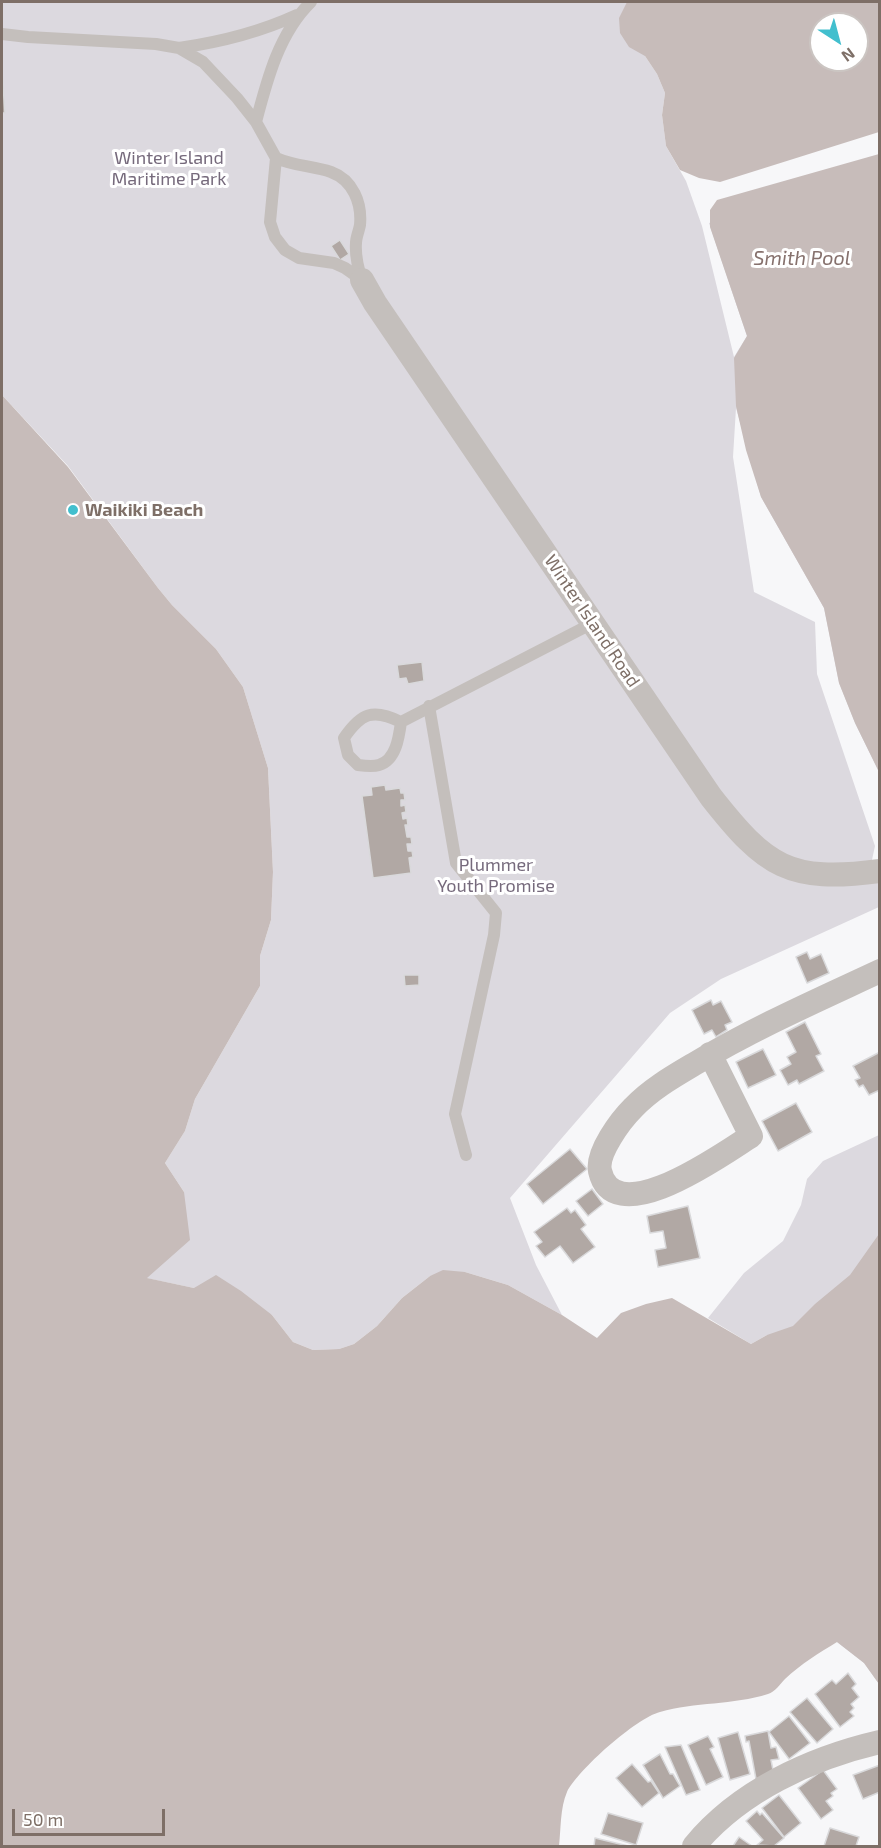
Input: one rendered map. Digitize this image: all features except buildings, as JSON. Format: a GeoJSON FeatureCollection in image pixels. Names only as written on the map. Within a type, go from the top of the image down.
{"type":"FeatureCollection","features":[{"type":"Feature","properties":{"kind":"street","name":"Winter Island Road"},"geometry":{"type":"LineString","coordinates":[[362,280],[711,797],[744,837],[762,854],[779,864],[810,874],[843,876],[879,872]]}},
{"type":"Feature","properties":{"kind":"street"},"geometry":{"type":"LineString","coordinates":[[710,1054],[751,1136],[665,1186],[631,1195],[614,1191],[604,1182],[599,1168],[603,1151],[631,1109],[650,1092],[710,1054],[879,971]]}},
{"type":"Feature","properties":{"kind":"street"},"geometry":{"type":"LineString","coordinates":[[694,1846],[724,1815],[768,1785],[826,1759],[879,1742]]}},
{"type":"Feature","properties":{"kind":"lane"},"geometry":{"type":"LineString","coordinates":[[2,34],[28,38],[133,42],[179,48],[241,37],[267,29],[297,15],[311,2]]}},
{"type":"Feature","properties":{"kind":"lane"},"geometry":{"type":"LineString","coordinates":[[256,122],[281,44],[297,15]]}},
{"type":"Feature","properties":{"kind":"lane"},"geometry":{"type":"LineString","coordinates":[[179,48],[203,62],[220,78],[256,122],[276,158]]}},
{"type":"Feature","properties":{"kind":"lane","name":"Winter Island Road"},"geometry":{"type":"LineString","coordinates":[[276,158],[298,166],[332,172],[346,181],[356,193],[360,208],[356,261],[362,280],[334,263],[299,258],[285,250],[275,237],[270,222],[276,158]]}},
{"type":"Feature","properties":{"kind":"lane"},"geometry":{"type":"LineString","coordinates":[[400,722],[592,623]]}},
{"type":"Feature","properties":{"kind":"lane"},"geometry":{"type":"LineString","coordinates":[[429,706],[456,863],[496,913],[494,935],[456,1114],[466,1155]]}},
{"type":"Feature","properties":{"kind":"lane"},"geometry":{"type":"LineString","coordinates":[[369,713],[386,715],[400,722],[398,742],[390,757],[383,763],[377,766],[358,765],[348,756],[344,738],[354,723],[369,713]]}},
{"type":"Feature","properties":{"kind":"green space"},"geometry":{"type":"Polygon","coordinates":[[[2,2],[827,2],[824,12],[809,12],[809,72],[830,72],[863,115],[645,56],[657,74],[665,93],[662,115],[666,146],[686,181],[702,226],[734,357],[747,336],[709,223],[745,211],[879,772],[855,723],[839,683],[824,608],[761,497],[736,408],[733,457],[754,592],[815,622],[817,674],[875,846],[870,869],[879,871],[879,907],[721,979],[670,1013],[510,1198],[536,1265],[562,1315],[508,1285],[465,1272],[430,1276],[402,1298],[377,1326],[354,1344],[339,1349],[313,1350],[293,1342],[272,1315],[194,1288],[146,1278],[184,1192],[165,1163],[185,1131],[195,1099],[260,986],[260,956],[271,920],[273,872],[268,768],[243,687],[216,649],[172,605],[68,466],[2,395],[2,2]]]}},
{"type":"Feature","properties":{"kind":"green space"},"geometry":{"type":"Polygon","coordinates":[[[879,1135],[879,1684],[864,1663],[837,1642],[767,1335],[751,1344],[708,1318],[744,1273],[783,1241],[801,1205],[807,1179],[823,1161],[879,1135]]]}},
{"type":"Feature","properties":{"kind":"water"},"geometry":{"type":"Polygon","coordinates":[[[627,2],[879,2],[879,132],[720,182],[699,178],[680,170],[666,146],[662,115],[665,93],[657,74],[645,56],[629,47],[620,33],[619,18],[627,2]]]}},
{"type":"Feature","properties":{"kind":"water","name":"Smith Pool"},"geometry":{"type":"Polygon","coordinates":[[[880,154],[879,772],[855,723],[839,683],[824,608],[761,497],[746,450],[736,406],[734,358],[747,336],[710,227],[710,210],[717,200],[880,154]]]}},
{"type":"Feature","properties":{"kind":"water"},"geometry":{"type":"Polygon","coordinates":[[[2,395],[68,467],[172,605],[216,649],[243,687],[268,768],[273,872],[271,920],[260,956],[260,986],[195,1099],[185,1131],[165,1163],[184,1192],[190,1240],[147,1278],[194,1288],[216,1275],[272,1315],[293,1342],[313,1350],[339,1349],[354,1344],[377,1326],[402,1298],[430,1276],[443,1270],[465,1272],[508,1285],[562,1315],[597,1338],[621,1313],[672,1298],[751,1344],[767,1335],[793,1326],[850,1275],[879,1234],[879,1684],[864,1663],[837,1642],[804,1664],[768,1694],[755,1698],[673,1709],[650,1716],[609,1746],[573,1782],[563,1805],[559,1846],[2,1846],[2,395]]]}},
{"type":"Feature","properties":{"kind":"place","name":"Waikiki Beach"},"geometry":{"type":"Point","coordinates":[73,510]}},
{"type":"Feature","properties":{"kind":"park label","name":"Winter Island Maritime Park"},"geometry":{"type":"Point","coordinates":[169,168]}},
{"type":"Feature","properties":{"kind":"park label","name":"Plummer Youth Promise"},"geometry":{"type":"Point","coordinates":[496,875]}}]}
